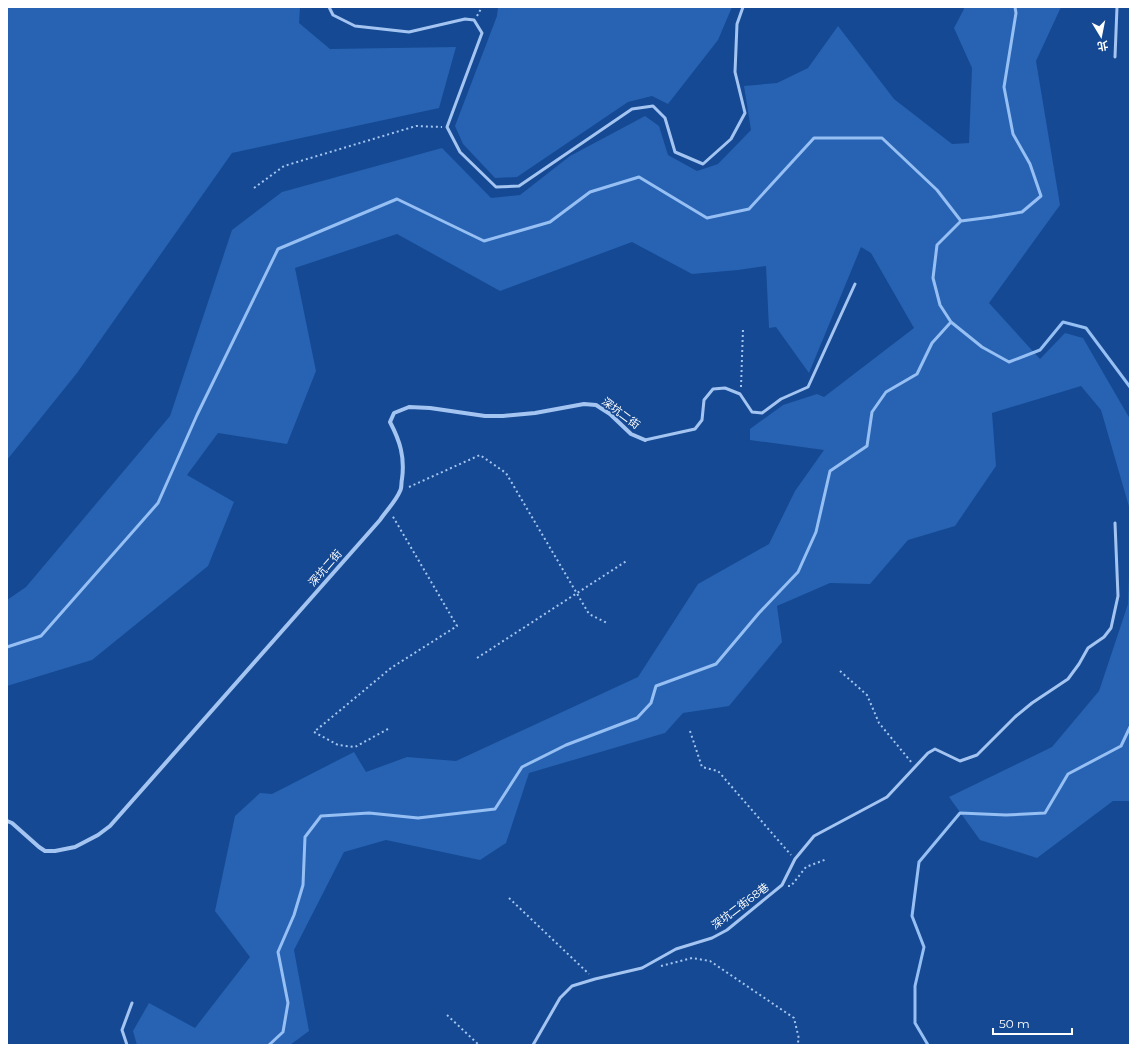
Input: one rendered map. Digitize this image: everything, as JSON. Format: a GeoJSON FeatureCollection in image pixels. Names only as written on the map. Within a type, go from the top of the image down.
{"type":"FeatureCollection","features":[{"type":"Feature","properties":{"kind":"street","name":"深坑二街"},"geometry":{"type":"LineString","coordinates":[[7,821],[12,823],[45,851],[55,851],[75,847],[98,835],[110,826],[389,508],[400,491],[403,472],[403,455],[397,435],[390,422],[394,413],[409,407],[430,408],[485,416],[497,416],[534,413],[584,404],[596,404],[610,414],[631,434],[644,440]]}},
{"type":"Feature","properties":{"kind":"lane"},"geometry":{"type":"LineString","coordinates":[[329,7],[333,15],[355,26],[409,32],[465,19],[474,20],[482,33],[447,127],[460,152],[496,187],[519,186],[632,109],[654,106],[665,118],[675,152],[703,164],[731,139],[745,113],[735,72],[737,24],[743,7]]}},
{"type":"Feature","properties":{"kind":"lane"},"geometry":{"type":"LineString","coordinates":[[1115,57],[1117,7]]}},
{"type":"Feature","properties":{"kind":"lane"},"geometry":{"type":"LineString","coordinates":[[644,440],[695,429],[702,420],[704,400],[713,389],[725,388],[740,394],[752,412],[762,413],[781,399],[808,388],[855,284]]}},
{"type":"Feature","properties":{"kind":"lane"},"geometry":{"type":"LineString","coordinates":[[782,885],[795,858],[814,836],[887,797],[928,753],[935,749],[960,760],[977,755],[1015,717],[1032,703],[1068,679],[1088,648],[1104,637],[1111,628],[1118,596],[1115,523]]}},
{"type":"Feature","properties":{"kind":"lane","name":"深坑二街68巷"},"geometry":{"type":"LineString","coordinates":[[533,1045],[560,998],[572,986],[594,979],[642,968],[676,948],[712,938],[727,930],[782,885]]}},
{"type":"Feature","properties":{"kind":"lane"},"geometry":{"type":"LineString","coordinates":[[127,1045],[122,1030],[132,1003]]}},
{"type":"Feature","properties":{"kind":"path"},"geometry":{"type":"LineString","coordinates":[[254,188],[284,166],[416,126],[447,127]]}},
{"type":"Feature","properties":{"kind":"path"},"geometry":{"type":"LineString","coordinates":[[740,394],[744,329]]}},
{"type":"Feature","properties":{"kind":"path"},"geometry":{"type":"LineString","coordinates":[[400,491],[480,456],[506,473],[588,614],[607,623]]}},
{"type":"Feature","properties":{"kind":"path"},"geometry":{"type":"LineString","coordinates":[[388,729],[355,747],[338,745],[314,732],[391,668],[457,626],[389,508]]}},
{"type":"Feature","properties":{"kind":"path"},"geometry":{"type":"LineString","coordinates":[[477,658],[628,560]]}},
{"type":"Feature","properties":{"kind":"path"},"geometry":{"type":"LineString","coordinates":[[840,671],[867,695],[879,723],[915,767]]}},
{"type":"Feature","properties":{"kind":"path"},"geometry":{"type":"LineString","coordinates":[[690,731],[702,767],[718,772],[795,858]]}},
{"type":"Feature","properties":{"kind":"path"},"geometry":{"type":"LineString","coordinates":[[782,885],[791,886],[806,867],[827,859]]}},
{"type":"Feature","properties":{"kind":"path"},"geometry":{"type":"LineString","coordinates":[[509,898],[594,979]]}},
{"type":"Feature","properties":{"kind":"path"},"geometry":{"type":"LineString","coordinates":[[658,966],[692,958],[710,961],[794,1018],[799,1039],[797,1045]]}},
{"type":"Feature","properties":{"kind":"path"},"geometry":{"type":"LineString","coordinates":[[447,1016],[479,1045]]}},
{"type":"Feature","properties":{"kind":"shaded area"},"geometry":{"type":"Polygon","coordinates":[[[7,7],[300,7],[299,23],[330,49],[456,47],[439,108],[232,153],[77,373],[7,460],[7,7]]]}},
{"type":"Feature","properties":{"kind":"shaded area"},"geometry":{"type":"Polygon","coordinates":[[[498,7],[732,7],[718,40],[668,104],[652,96],[628,102],[517,177],[495,178],[463,144],[455,126],[497,16],[498,7]]]}},
{"type":"Feature","properties":{"kind":"shaded area"},"geometry":{"type":"Polygon","coordinates":[[[963,7],[1061,7],[1036,61],[1060,205],[989,303],[1040,359],[1065,333],[1083,338],[1130,419],[1130,510],[1101,410],[1081,386],[992,413],[996,466],[955,526],[908,540],[870,584],[830,583],[777,606],[782,642],[729,706],[683,713],[665,733],[529,773],[506,843],[480,860],[386,840],[344,852],[294,950],[309,1031],[290,1045],[137,1045],[133,1031],[149,1003],[195,1028],[250,957],[215,911],[235,816],[260,793],[272,794],[354,752],[366,772],[407,757],[456,761],[638,677],[698,584],[769,544],[795,491],[824,450],[750,440],[750,429],[783,405],[817,394],[824,397],[914,328],[871,253],[861,247],[809,373],[776,327],[769,328],[766,266],[692,274],[632,242],[500,291],[397,234],[295,268],[316,371],[287,444],[218,433],[187,475],[234,502],[208,566],[92,660],[7,686],[7,600],[26,587],[170,416],[232,230],[282,192],[442,148],[491,198],[520,195],[570,156],[645,116],[659,126],[668,155],[697,171],[718,164],[751,130],[744,86],[777,83],[808,68],[838,26],[894,99],[952,144],[969,143],[972,68],[954,28],[964,9],[963,7]]]}},
{"type":"Feature","properties":{"kind":"shaded area"},"geometry":{"type":"Polygon","coordinates":[[[1130,548],[1130,801],[1113,801],[1037,858],[980,840],[949,797],[1052,747],[1099,691],[1128,604],[1130,548]]]}},
{"type":"Feature","properties":{"kind":"waterway"},"geometry":{"type":"LineString","coordinates":[[269,1045],[283,1032],[288,1003],[278,952],[294,915],[303,885],[305,837],[321,816],[369,813],[418,818],[495,809],[522,767],[566,745],[637,718],[651,703],[656,686],[716,664],[759,613],[798,572],[816,532],[830,471],[867,446],[872,412],[886,392],[917,374],[932,343],[951,322],[940,305],[933,278],[937,245],[961,221],[1022,212],[1041,196],[1030,164],[1013,134],[1004,87],[1016,13],[1015,7]]}},
{"type":"Feature","properties":{"kind":"waterway"},"geometry":{"type":"LineString","coordinates":[[7,647],[41,636],[158,503],[197,415],[278,249],[397,199],[484,241],[550,222],[590,192],[639,177],[707,218],[749,209],[814,138],[882,138],[937,190],[961,221]]}},
{"type":"Feature","properties":{"kind":"waterway"},"geometry":{"type":"LineString","coordinates":[[951,322],[982,347],[1009,362],[1040,350],[1063,322],[1086,328],[1130,387]]}},
{"type":"Feature","properties":{"kind":"waterway"},"geometry":{"type":"LineString","coordinates":[[928,1045],[915,1023],[915,986],[924,947],[912,916],[919,862],[960,813],[1006,815],[1045,813],[1068,774],[1121,746],[1130,727]]}}]}
